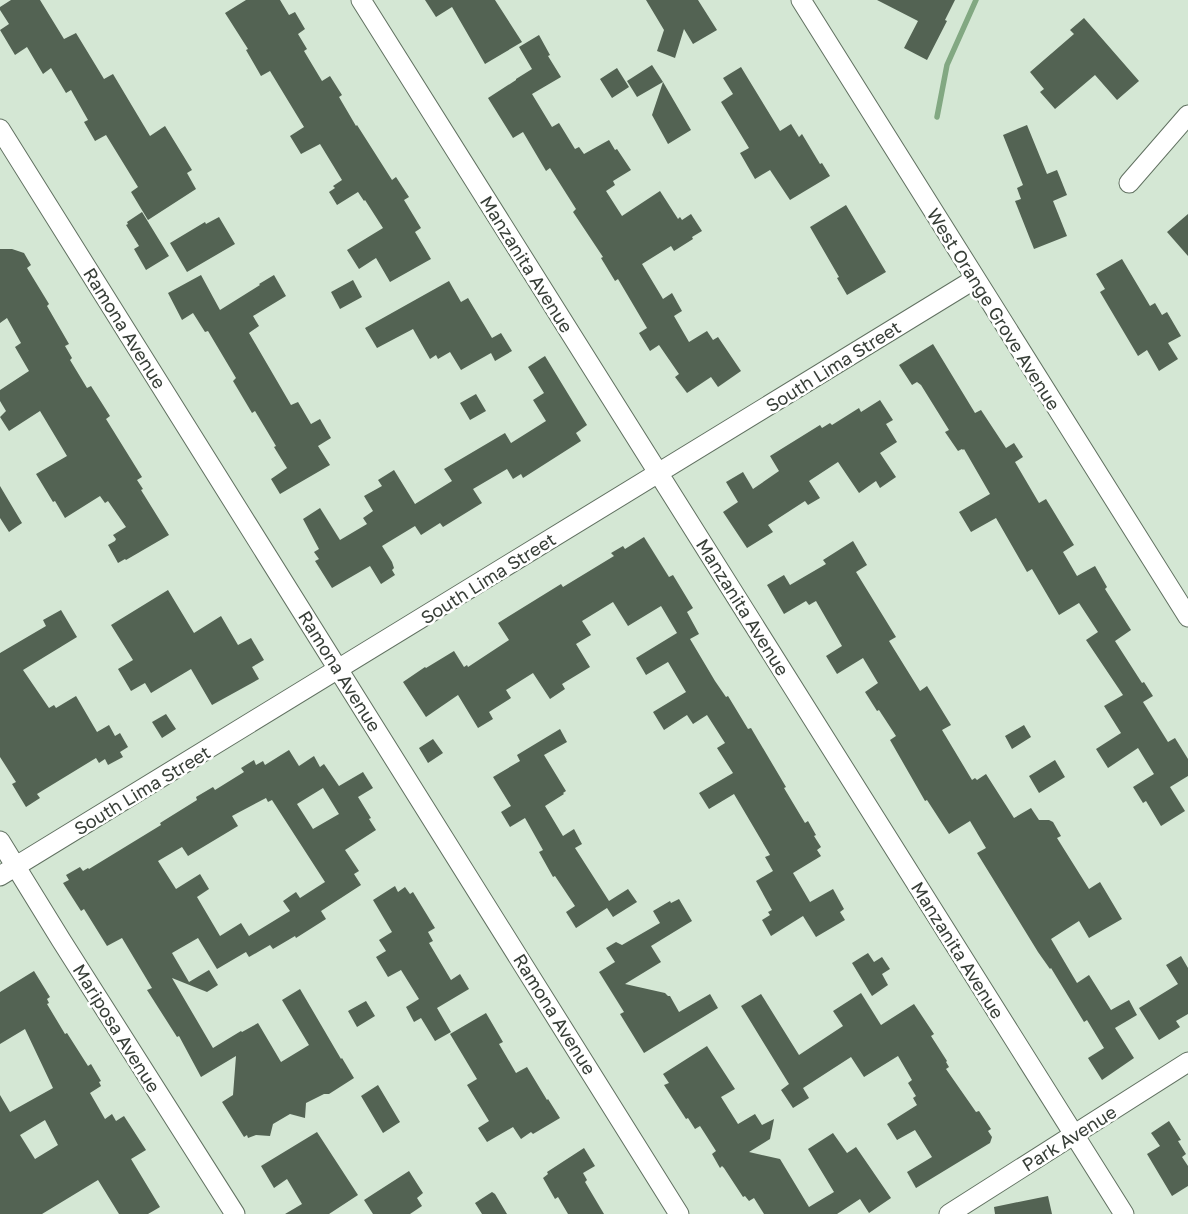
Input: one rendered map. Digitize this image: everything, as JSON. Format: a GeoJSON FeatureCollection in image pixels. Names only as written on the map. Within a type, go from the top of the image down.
{"type":"FeatureCollection","features":[{"type":"Feature","properties":{"kind":"street","name":"Manzanita Avenue"},"geometry":{"type":"LineString","coordinates":[[362,0],[1124,1214]]}},
{"type":"Feature","properties":{"kind":"street","name":"West Orange Grove Avenue"},"geometry":{"type":"LineString","coordinates":[[801,0],[1188,617]]}},
{"type":"Feature","properties":{"kind":"street"},"geometry":{"type":"LineString","coordinates":[[1129,183],[1188,115]]}},
{"type":"Feature","properties":{"kind":"street","name":"Ramona Avenue"},"geometry":{"type":"LineString","coordinates":[[0,129],[338,670],[438,825],[679,1214]]}},
{"type":"Feature","properties":{"kind":"street","name":"South Lima Street"},"geometry":{"type":"LineString","coordinates":[[0,876],[975,279]]}},
{"type":"Feature","properties":{"kind":"street","name":"Mariposa Avenue"},"geometry":{"type":"LineString","coordinates":[[0,840],[61,940],[235,1214]]}},
{"type":"Feature","properties":{"kind":"street","name":"Park Avenue"},"geometry":{"type":"LineString","coordinates":[[949,1214],[1188,1062]]}},
{"type":"Feature","properties":{"kind":"building"},"geometry":{"type":"Polygon","coordinates":[[[11,0],[40,0],[64,39],[76,33],[104,79],[113,74],[150,136],[165,126],[192,170],[187,173],[196,189],[148,220],[131,192],[138,187],[106,135],[95,141],[84,122],[88,120],[71,90],[66,93],[51,68],[43,74],[27,47],[15,55],[0,30],[9,24],[0,7],[11,0]]]}},
{"type":"Feature","properties":{"kind":"building"},"geometry":{"type":"Polygon","coordinates":[[[246,0],[280,0],[289,15],[295,12],[305,29],[298,34],[307,49],[304,51],[322,81],[330,76],[342,95],[339,97],[356,126],[392,180],[396,177],[409,197],[404,200],[421,228],[415,232],[431,259],[390,282],[376,258],[359,269],[347,250],[383,228],[358,192],[337,205],[329,192],[335,188],[333,186],[342,180],[320,144],[301,154],[290,136],[304,127],[270,71],[261,76],[246,50],[248,49],[225,13],[246,0]]]}},
{"type":"Feature","properties":{"kind":"building"},"geometry":{"type":"Polygon","coordinates":[[[425,0],[495,0],[522,42],[485,64],[452,7],[436,17],[425,0]]]}},
{"type":"Feature","properties":{"kind":"building"},"geometry":{"type":"Polygon","coordinates":[[[646,0],[698,0],[717,30],[693,44],[684,29],[675,58],[657,51],[664,30],[646,0]]]}},
{"type":"Feature","properties":{"kind":"building"},"geometry":{"type":"Polygon","coordinates":[[[877,0],[955,0],[945,20],[947,21],[927,60],[904,48],[918,21],[877,0]]]}},
{"type":"Feature","properties":{"kind":"building"},"geometry":{"type":"Polygon","coordinates":[[[1084,18],[1139,81],[1117,100],[1095,75],[1055,109],[1040,92],[1044,89],[1030,72],[1074,34],[1070,30],[1084,18]]]}},
{"type":"Feature","properties":{"kind":"building"},"geometry":{"type":"Polygon","coordinates":[[[539,35],[550,55],[548,56],[561,77],[532,94],[552,127],[559,123],[575,149],[579,147],[584,154],[609,140],[615,150],[617,149],[631,170],[613,181],[615,185],[606,191],[622,216],[660,191],[678,219],[680,217],[682,220],[691,214],[702,231],[674,251],[671,246],[642,264],[663,299],[672,293],[682,311],[674,316],[689,342],[707,331],[713,340],[718,337],[741,371],[718,387],[711,377],[687,393],[675,377],[679,374],[659,345],[650,351],[639,333],[647,328],[618,279],[615,281],[601,258],[603,257],[573,212],[576,209],[550,168],[546,171],[523,132],[513,138],[488,98],[532,69],[519,47],[539,35]]]}},
{"type":"Feature","properties":{"kind":"building"},"geometry":{"type":"Polygon","coordinates":[[[652,65],[663,82],[637,97],[627,81],[652,65]]]}},
{"type":"Feature","properties":{"kind":"building"},"geometry":{"type":"Polygon","coordinates":[[[741,67],[780,131],[791,124],[799,137],[802,134],[820,164],[822,163],[830,176],[790,200],[770,170],[755,179],[740,153],[749,148],[721,102],[733,94],[723,78],[741,67]]]}},
{"type":"Feature","properties":{"kind":"building"},"geometry":{"type":"Polygon","coordinates":[[[617,68],[629,87],[612,98],[600,79],[617,68]]]}},
{"type":"Feature","properties":{"kind":"building"},"geometry":{"type":"Polygon","coordinates":[[[663,82],[691,130],[668,144],[652,115],[663,82]]]}},
{"type":"Feature","properties":{"kind":"building"},"geometry":{"type":"Polygon","coordinates":[[[1027,125],[1047,174],[1057,170],[1067,195],[1053,201],[1067,236],[1034,249],[1015,201],[1021,199],[1017,188],[1023,185],[1003,135],[1027,125]]]}},
{"type":"Feature","properties":{"kind":"building"},"geometry":{"type":"Polygon","coordinates":[[[846,205],[886,272],[847,295],[837,278],[839,277],[810,227],[846,205]]]}},
{"type":"Feature","properties":{"kind":"building"},"geometry":{"type":"Polygon","coordinates":[[[142,212],[169,256],[146,270],[134,249],[139,246],[126,225],[128,224],[127,222],[142,212]]]}},
{"type":"Feature","properties":{"kind":"building"},"geometry":{"type":"Polygon","coordinates":[[[1188,214],[1188,256],[1167,232],[1188,214]]]}},
{"type":"Feature","properties":{"kind":"building"},"geometry":{"type":"Polygon","coordinates":[[[219,217],[235,244],[187,272],[170,243],[205,222],[206,224],[219,217]]]}},
{"type":"Feature","properties":{"kind":"building"},"geometry":{"type":"Polygon","coordinates":[[[0,249],[12,249],[24,253],[31,265],[27,268],[49,304],[47,306],[69,344],[65,346],[72,358],[70,360],[87,388],[91,386],[110,416],[106,419],[142,477],[137,480],[143,489],[141,490],[169,535],[126,560],[118,563],[108,545],[116,539],[113,535],[126,527],[108,501],[105,503],[100,496],[65,518],[36,474],[67,456],[40,411],[9,431],[0,417],[6,411],[0,401],[0,390],[29,371],[15,347],[21,343],[7,318],[0,323],[0,249]]]}},
{"type":"Feature","properties":{"kind":"building"},"geometry":{"type":"Polygon","coordinates":[[[1122,259],[1150,306],[1155,303],[1162,315],[1167,312],[1181,336],[1168,343],[1178,359],[1159,371],[1147,350],[1138,356],[1100,292],[1105,289],[1096,274],[1122,259]]]}},
{"type":"Feature","properties":{"kind":"building"},"geometry":{"type":"Polygon","coordinates":[[[201,275],[220,310],[274,275],[286,296],[253,316],[259,326],[249,333],[291,405],[298,402],[311,424],[320,419],[331,438],[318,446],[330,465],[280,494],[271,479],[287,468],[274,447],[276,446],[255,411],[252,413],[233,381],[236,378],[208,331],[205,332],[193,313],[182,320],[168,293],[201,275]]]}},
{"type":"Feature","properties":{"kind":"building"},"geometry":{"type":"Polygon","coordinates":[[[353,280],[362,297],[340,309],[331,292],[353,280]]]}},
{"type":"Feature","properties":{"kind":"building"},"geometry":{"type":"Polygon","coordinates":[[[449,281],[461,302],[468,298],[492,338],[501,333],[512,351],[495,361],[491,353],[461,370],[450,352],[438,359],[436,355],[430,359],[413,329],[377,348],[365,328],[449,281]]]}},
{"type":"Feature","properties":{"kind":"building"},"geometry":{"type":"Polygon","coordinates":[[[933,344],[975,413],[981,410],[1006,448],[1014,443],[1023,457],[1015,462],[1039,503],[1046,499],[1074,545],[1063,552],[1077,576],[1095,566],[1107,587],[1105,589],[1131,630],[1115,641],[1142,683],[1144,682],[1153,696],[1143,702],[1168,742],[1175,738],[1188,759],[1188,776],[1170,787],[1185,811],[1161,826],[1146,801],[1143,803],[1133,787],[1154,774],[1138,748],[1108,768],[1096,749],[1121,733],[1104,706],[1123,695],[1086,640],[1098,632],[1079,603],[1059,615],[1032,569],[1027,572],[996,518],[971,532],[959,512],[990,494],[964,449],[958,451],[945,432],[949,430],[921,385],[917,382],[912,385],[899,365],[933,344]]]}},
{"type":"Feature","properties":{"kind":"building"},"geometry":{"type":"Polygon","coordinates":[[[545,356],[587,425],[576,433],[581,441],[523,478],[521,474],[513,479],[507,469],[473,489],[482,503],[443,527],[440,523],[421,535],[415,526],[382,546],[392,562],[394,568],[392,570],[395,575],[381,584],[370,566],[332,588],[315,561],[319,559],[314,552],[319,549],[303,519],[320,508],[340,540],[367,524],[363,518],[373,511],[364,496],[382,486],[378,480],[394,470],[415,504],[452,481],[444,469],[505,433],[511,443],[546,421],[533,400],[544,393],[528,367],[545,356]]]}},
{"type":"Feature","properties":{"kind":"building"},"geometry":{"type":"Polygon","coordinates":[[[476,394],[486,411],[470,420],[460,403],[476,394]]]}},
{"type":"Feature","properties":{"kind":"building"},"geometry":{"type":"Polygon","coordinates":[[[880,400],[893,420],[886,424],[897,442],[880,453],[896,477],[880,488],[876,481],[859,493],[838,462],[809,481],[820,498],[808,505],[805,501],[768,525],[773,532],[747,548],[723,512],[738,502],[726,482],[743,472],[753,489],[779,471],[770,456],[820,425],[822,428],[830,423],[832,425],[859,408],[861,412],[880,400]]]}},
{"type":"Feature","properties":{"kind":"building"},"geometry":{"type":"Polygon","coordinates":[[[0,486],[22,523],[9,532],[0,518],[0,486]]]}},
{"type":"Feature","properties":{"kind":"building"},"geometry":{"type":"Polygon","coordinates":[[[644,537],[669,577],[673,575],[693,608],[687,612],[699,634],[690,639],[715,681],[726,697],[728,696],[748,729],[751,728],[805,823],[808,821],[816,835],[814,836],[821,847],[817,850],[821,856],[793,873],[810,902],[833,889],[844,909],[840,912],[845,920],[816,937],[803,916],[771,936],[762,920],[770,915],[768,912],[772,910],[756,881],[773,871],[765,857],[770,855],[734,794],[709,809],[699,793],[733,773],[717,748],[725,743],[707,715],[693,724],[687,715],[664,730],[653,712],[686,692],[668,662],[646,675],[636,658],[677,633],[661,606],[628,626],[613,602],[582,621],[591,635],[576,644],[590,667],[562,684],[565,689],[550,699],[533,673],[506,690],[511,698],[489,712],[493,719],[478,728],[458,695],[426,717],[403,682],[454,651],[464,667],[467,665],[468,667],[509,640],[498,623],[561,584],[563,587],[614,556],[611,553],[623,546],[625,549],[644,537]]]}},
{"type":"Feature","properties":{"kind":"building"},"geometry":{"type":"Polygon","coordinates":[[[853,541],[867,565],[856,572],[896,637],[889,641],[920,691],[927,686],[951,725],[942,730],[972,780],[975,778],[977,780],[986,774],[1014,818],[1031,808],[1039,820],[1053,822],[1061,836],[1057,838],[1089,889],[1100,882],[1122,919],[1089,938],[1079,921],[1051,939],[1077,983],[1089,975],[1111,1010],[1129,1000],[1137,1015],[1115,1028],[1134,1058],[1102,1080],[1088,1058],[1104,1048],[1087,1020],[1084,1022],[1051,968],[1038,952],[977,853],[986,848],[970,821],[949,834],[927,800],[925,801],[890,740],[896,736],[865,692],[878,683],[863,658],[837,674],[826,656],[842,646],[816,601],[809,605],[806,601],[784,614],[767,585],[784,575],[790,585],[826,564],[823,560],[853,541]]]}},
{"type":"Feature","properties":{"kind":"building"},"geometry":{"type":"Polygon","coordinates":[[[168,590],[194,633],[221,616],[238,645],[251,638],[264,660],[252,667],[259,679],[212,705],[191,669],[151,693],[145,683],[131,691],[118,669],[133,660],[111,625],[168,590]]]}},
{"type":"Feature","properties":{"kind":"building"},"geometry":{"type":"Polygon","coordinates":[[[61,610],[77,637],[23,670],[49,708],[54,705],[56,708],[76,696],[97,732],[109,725],[115,736],[120,733],[128,747],[120,752],[123,757],[108,765],[105,759],[99,763],[96,758],[37,794],[40,798],[26,807],[12,784],[16,782],[0,757],[0,653],[46,626],[43,620],[61,610]]]}},
{"type":"Feature","properties":{"kind":"building"},"geometry":{"type":"Polygon","coordinates":[[[166,714],[176,729],[162,738],[152,722],[166,714]]]}},
{"type":"Feature","properties":{"kind":"building"},"geometry":{"type":"Polygon","coordinates":[[[1024,725],[1031,737],[1012,749],[1005,736],[1024,725]]]}},
{"type":"Feature","properties":{"kind":"building"},"geometry":{"type":"Polygon","coordinates":[[[560,729],[567,742],[544,755],[566,791],[545,806],[563,836],[574,829],[582,844],[575,848],[609,901],[628,889],[637,902],[613,917],[607,908],[576,928],[566,912],[575,906],[555,876],[553,877],[539,852],[543,850],[525,818],[510,827],[501,812],[511,806],[493,777],[520,761],[517,755],[560,729]]]}},
{"type":"Feature","properties":{"kind":"building"},"geometry":{"type":"Polygon","coordinates":[[[433,739],[443,753],[428,763],[419,748],[433,739]]]}},
{"type":"Feature","properties":{"kind":"building"},"geometry":{"type":"Polygon","coordinates":[[[289,750],[299,766],[314,756],[320,767],[324,764],[339,786],[363,772],[373,788],[358,797],[376,830],[345,850],[359,871],[354,874],[361,885],[321,911],[326,919],[296,938],[295,936],[273,949],[270,945],[249,957],[246,952],[217,969],[198,938],[172,953],[189,982],[209,970],[218,985],[207,992],[172,978],[213,1048],[258,1023],[281,1062],[309,1045],[282,1000],[300,989],[354,1078],[329,1094],[324,1094],[306,1103],[305,1118],[290,1114],[273,1124],[270,1136],[256,1135],[248,1138],[247,1135],[244,1137],[222,1102],[233,1095],[236,1056],[201,1077],[179,1036],[177,1037],[147,990],[152,988],[122,938],[107,946],[84,909],[81,911],[63,883],[69,880],[66,875],[80,867],[83,871],[89,869],[161,825],[160,823],[197,800],[196,797],[213,787],[215,790],[244,772],[241,768],[254,760],[256,765],[263,761],[265,765],[289,750]],[[323,788],[297,804],[313,829],[339,814],[323,788]],[[266,798],[232,816],[238,826],[188,856],[182,847],[158,861],[176,889],[200,874],[209,889],[197,897],[220,936],[241,923],[249,936],[290,911],[283,901],[296,892],[300,898],[325,882],[272,800],[268,802],[266,798]]]}},
{"type":"Feature","properties":{"kind":"building"},"geometry":{"type":"Polygon","coordinates":[[[1055,760],[1065,777],[1039,793],[1029,776],[1055,760]]]}},
{"type":"Feature","properties":{"kind":"building"},"geometry":{"type":"Polygon","coordinates":[[[395,886],[398,892],[405,887],[410,894],[413,892],[435,928],[428,932],[433,941],[429,943],[451,980],[460,974],[469,989],[437,1008],[451,1032],[435,1041],[421,1018],[414,1022],[406,1007],[419,999],[401,970],[388,977],[376,957],[386,951],[379,940],[392,932],[373,900],[395,886]]]}},
{"type":"Feature","properties":{"kind":"building"},"geometry":{"type":"Polygon","coordinates":[[[679,899],[692,921],[651,946],[661,962],[625,984],[665,993],[670,996],[679,1012],[710,994],[718,1008],[644,1053],[620,1014],[624,1012],[599,972],[615,962],[606,948],[616,942],[622,945],[660,923],[653,911],[670,901],[671,903],[679,899]]]}},
{"type":"Feature","properties":{"kind":"building"},"geometry":{"type":"Polygon","coordinates":[[[868,953],[874,962],[882,957],[890,969],[882,974],[888,985],[872,996],[852,963],[868,953]]]}},
{"type":"Feature","properties":{"kind":"building"},"geometry":{"type":"Polygon","coordinates":[[[1181,956],[1188,968],[1188,1014],[1176,1021],[1180,1027],[1159,1040],[1139,1008],[1178,984],[1166,965],[1181,956]]]}},
{"type":"Feature","properties":{"kind":"building"},"geometry":{"type":"Polygon","coordinates":[[[34,971],[50,997],[47,999],[49,1003],[47,1004],[65,1034],[67,1033],[88,1066],[91,1064],[101,1081],[99,1082],[101,1086],[90,1093],[105,1119],[112,1114],[116,1121],[124,1116],[146,1150],[131,1159],[160,1207],[148,1214],[119,1214],[98,1180],[42,1214],[0,1214],[0,1095],[10,1112],[53,1088],[25,1029],[0,1044],[0,992],[34,971]],[[45,1120],[20,1135],[35,1159],[58,1145],[45,1120]]]}},
{"type":"Feature","properties":{"kind":"building"},"geometry":{"type":"Polygon","coordinates":[[[861,993],[881,1025],[914,1004],[934,1034],[931,1036],[947,1061],[949,1067],[946,1069],[976,1112],[979,1111],[991,1129],[988,1131],[992,1137],[990,1143],[916,1188],[907,1172],[932,1157],[915,1130],[897,1140],[887,1124],[917,1105],[913,1098],[916,1096],[908,1083],[912,1080],[898,1056],[864,1077],[851,1057],[803,1088],[809,1098],[793,1108],[781,1090],[789,1084],[741,1006],[761,994],[799,1055],[843,1026],[833,1011],[861,993]]]}},
{"type":"Feature","properties":{"kind":"building"},"geometry":{"type":"Polygon","coordinates":[[[366,1001],[375,1016],[357,1027],[348,1011],[366,1001]]]}},
{"type":"Feature","properties":{"kind":"building"},"geometry":{"type":"Polygon","coordinates":[[[486,1013],[503,1042],[499,1044],[516,1073],[527,1067],[560,1118],[521,1139],[513,1127],[487,1142],[478,1128],[489,1121],[467,1085],[477,1079],[450,1034],[486,1013]]]}},
{"type":"Feature","properties":{"kind":"building"},"geometry":{"type":"Polygon","coordinates":[[[707,1046],[735,1089],[721,1097],[738,1124],[755,1114],[762,1125],[774,1119],[770,1139],[749,1152],[780,1159],[809,1207],[834,1192],[808,1149],[833,1133],[847,1153],[856,1147],[891,1198],[869,1213],[860,1199],[837,1214],[764,1214],[754,1198],[749,1201],[745,1196],[743,1197],[724,1168],[722,1166],[720,1168],[712,1154],[716,1151],[700,1126],[695,1129],[688,1118],[686,1119],[664,1085],[669,1083],[663,1074],[707,1046]]]}},
{"type":"Feature","properties":{"kind":"building"},"geometry":{"type":"Polygon","coordinates":[[[378,1085],[400,1122],[383,1133],[361,1096],[378,1085]]]}},
{"type":"Feature","properties":{"kind":"building"},"geometry":{"type":"Polygon","coordinates":[[[1169,1121],[1181,1140],[1178,1141],[1186,1154],[1182,1157],[1188,1166],[1188,1186],[1172,1196],[1147,1154],[1160,1146],[1151,1133],[1169,1121]]]}},
{"type":"Feature","properties":{"kind":"building"},"geometry":{"type":"Polygon","coordinates":[[[317,1132],[358,1195],[329,1214],[285,1214],[302,1204],[287,1179],[274,1188],[261,1166],[317,1132]]]}},
{"type":"Feature","properties":{"kind":"building"},"geometry":{"type":"Polygon","coordinates":[[[584,1148],[595,1166],[583,1173],[587,1180],[585,1182],[604,1214],[568,1214],[558,1197],[555,1199],[543,1178],[548,1174],[547,1172],[584,1148]]]}},
{"type":"Feature","properties":{"kind":"building"},"geometry":{"type":"Polygon","coordinates":[[[409,1171],[423,1193],[417,1198],[422,1206],[410,1214],[373,1214],[364,1200],[409,1171]]]}},
{"type":"Feature","properties":{"kind":"building"},"geometry":{"type":"Polygon","coordinates":[[[492,1192],[507,1214],[482,1214],[475,1203],[492,1192]]]}},
{"type":"Feature","properties":{"kind":"building"},"geometry":{"type":"Polygon","coordinates":[[[1048,1196],[1052,1214],[995,1214],[994,1207],[1048,1196]]]}},
{"type":"Feature","properties":{"kind":"waterway"},"geometry":{"type":"LineString","coordinates":[[937,117],[947,65],[976,0]]}}]}
